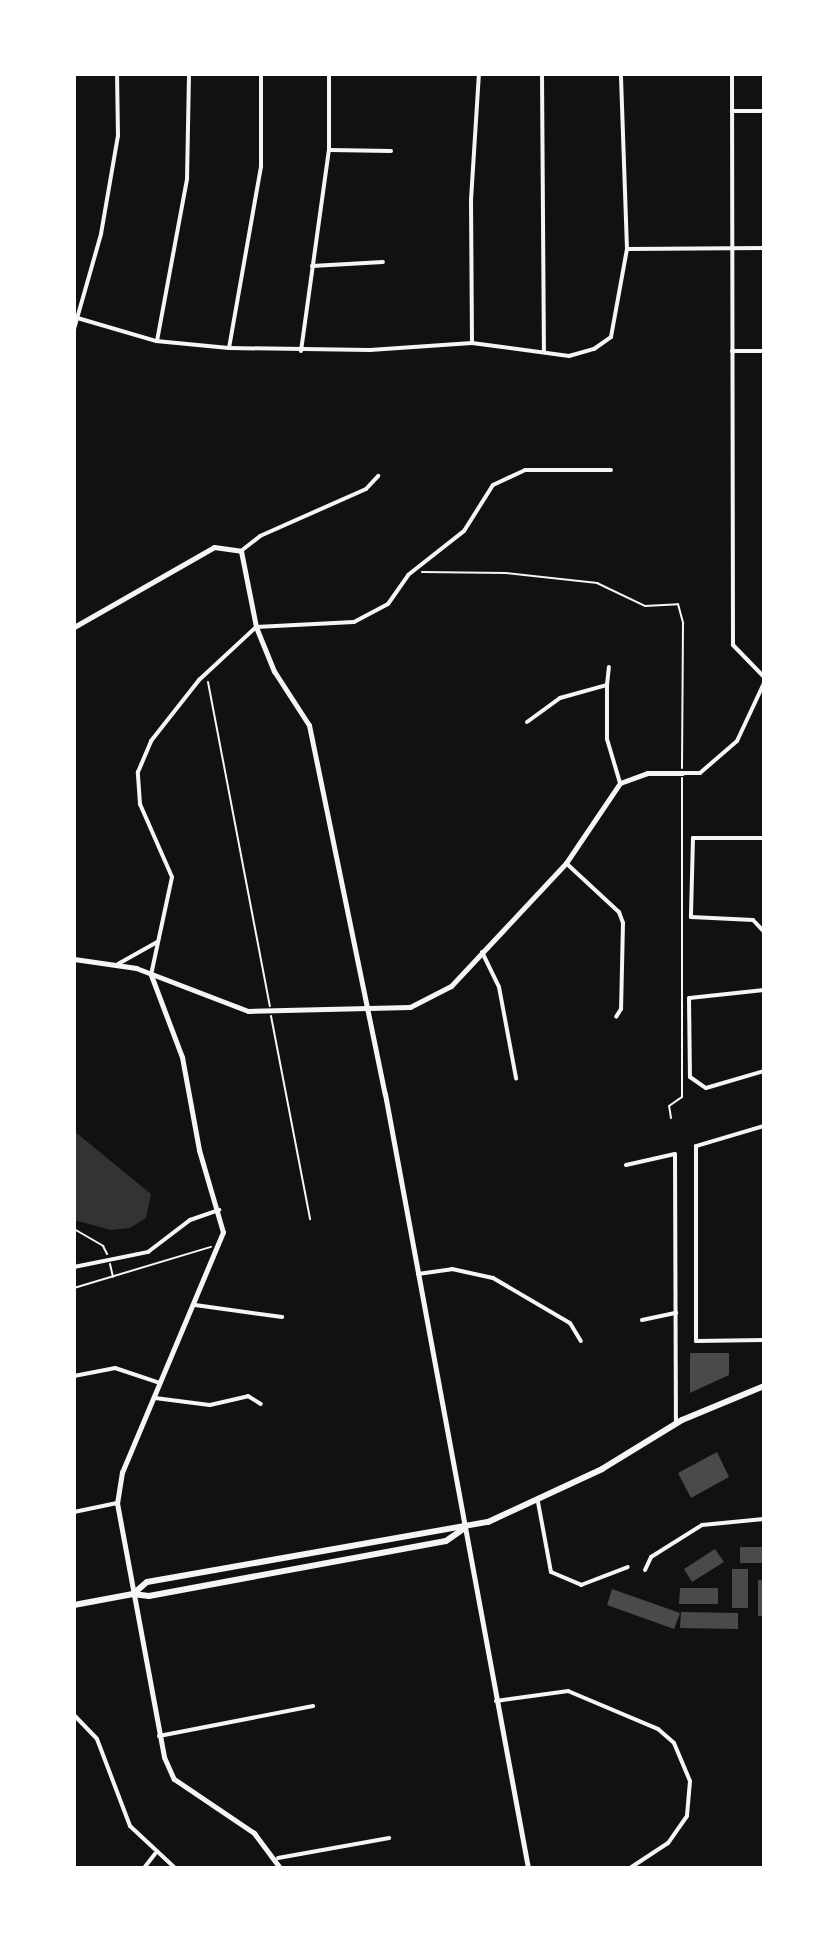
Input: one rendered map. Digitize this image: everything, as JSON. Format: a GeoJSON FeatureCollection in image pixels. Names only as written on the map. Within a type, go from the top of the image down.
{"type":"FeatureCollection","features":[{"type":"Feature","properties":{"kind":"main road"},"geometry":{"type":"LineString","coordinates":[[74,1605],[133,1594],[149,1596],[454,1540],[463,1529],[538,1502],[676,1424],[763,1386]]}},
{"type":"Feature","properties":{"kind":"main road"},"geometry":{"type":"LineString","coordinates":[[133,1594],[147,1582],[451,1526],[463,1529]]}},
{"type":"Feature","properties":{"kind":"street"},"geometry":{"type":"LineString","coordinates":[[74,329],[101,234],[118,136],[117,74]]}},
{"type":"Feature","properties":{"kind":"street"},"geometry":{"type":"LineString","coordinates":[[156,341],[187,179],[189,74]]}},
{"type":"Feature","properties":{"kind":"street"},"geometry":{"type":"LineString","coordinates":[[229,348],[261,167],[261,74]]}},
{"type":"Feature","properties":{"kind":"street"},"geometry":{"type":"LineString","coordinates":[[301,351],[329,150],[329,74]]}},
{"type":"Feature","properties":{"kind":"street"},"geometry":{"type":"LineString","coordinates":[[472,343],[471,200],[479,74]]}},
{"type":"Feature","properties":{"kind":"street"},"geometry":{"type":"LineString","coordinates":[[542,74],[544,352]]}},
{"type":"Feature","properties":{"kind":"street"},"geometry":{"type":"LineString","coordinates":[[76,318],[156,341],[229,348],[301,351],[472,343],[569,356],[594,349],[611,337],[627,249],[621,74]]}},
{"type":"Feature","properties":{"kind":"street"},"geometry":{"type":"LineString","coordinates":[[74,959],[118,964],[228,1007],[271,1012],[410,1007],[451,986],[566,863],[620,783],[647,773],[700,773],[737,741],[764,680],[733,645],[732,74]]}},
{"type":"Feature","properties":{"kind":"street"},"geometry":{"type":"LineString","coordinates":[[732,111],[764,111]]}},
{"type":"Feature","properties":{"kind":"street"},"geometry":{"type":"LineString","coordinates":[[329,150],[391,151]]}},
{"type":"Feature","properties":{"kind":"street"},"geometry":{"type":"LineString","coordinates":[[627,249],[764,248]]}},
{"type":"Feature","properties":{"kind":"street"},"geometry":{"type":"LineString","coordinates":[[312,266],[383,262]]}},
{"type":"Feature","properties":{"kind":"street"},"geometry":{"type":"LineString","coordinates":[[732,351],[764,351]]}},
{"type":"Feature","properties":{"kind":"street"},"geometry":{"type":"LineString","coordinates":[[280,1868],[278,1858],[254,1833],[174,1779],[159,1736],[117,1503],[122,1472],[221,1243],[219,1210],[199,1150],[182,1057],[151,975],[172,877],[140,804],[138,772],[151,741],[206,673],[256,627],[354,622],[388,604],[413,571],[464,531],[493,485],[525,470],[611,470]]}},
{"type":"Feature","properties":{"kind":"street"},"geometry":{"type":"LineString","coordinates":[[74,627],[214,547],[241,551],[260,536],[366,489],[378,476]]}},
{"type":"Feature","properties":{"kind":"street"},"geometry":{"type":"LineString","coordinates":[[241,551],[256,627],[274,671],[309,725],[368,1010],[528,1868]]}},
{"type":"Feature","properties":{"kind":"street"},"geometry":{"type":"LineString","coordinates":[[609,667],[607,739],[620,783]]}},
{"type":"Feature","properties":{"kind":"street"},"geometry":{"type":"LineString","coordinates":[[527,722],[560,698],[607,685]]}},
{"type":"Feature","properties":{"kind":"street"},"geometry":{"type":"LineString","coordinates":[[764,838],[693,838],[691,917],[753,920],[764,932]]}},
{"type":"Feature","properties":{"kind":"street"},"geometry":{"type":"LineString","coordinates":[[566,863],[619,912],[623,923],[621,1009],[616,1017]]}},
{"type":"Feature","properties":{"kind":"street"},"geometry":{"type":"LineString","coordinates":[[118,964],[157,942]]}},
{"type":"Feature","properties":{"kind":"street"},"geometry":{"type":"LineString","coordinates":[[482,952],[499,987],[516,1078]]}},
{"type":"Feature","properties":{"kind":"street"},"geometry":{"type":"LineString","coordinates":[[764,990],[691,994],[690,1077],[706,1088],[764,1071]]}},
{"type":"Feature","properties":{"kind":"street"},"geometry":{"type":"LineString","coordinates":[[764,1126],[696,1146],[696,1341],[764,1340]]}},
{"type":"Feature","properties":{"kind":"street"},"geometry":{"type":"LineString","coordinates":[[626,1165],[675,1154],[676,1424]]}},
{"type":"Feature","properties":{"kind":"street"},"geometry":{"type":"LineString","coordinates":[[74,1267],[148,1252],[190,1220],[219,1210]]}},
{"type":"Feature","properties":{"kind":"street"},"geometry":{"type":"LineString","coordinates":[[416,1274],[452,1269],[493,1278],[570,1323],[581,1341]]}},
{"type":"Feature","properties":{"kind":"street"},"geometry":{"type":"LineString","coordinates":[[195,1305],[282,1317]]}},
{"type":"Feature","properties":{"kind":"street"},"geometry":{"type":"LineString","coordinates":[[642,1320],[676,1313]]}},
{"type":"Feature","properties":{"kind":"street"},"geometry":{"type":"LineString","coordinates":[[74,1376],[115,1368],[161,1383]]}},
{"type":"Feature","properties":{"kind":"street"},"geometry":{"type":"LineString","coordinates":[[155,1398],[210,1405],[248,1396],[261,1404]]}},
{"type":"Feature","properties":{"kind":"street"},"geometry":{"type":"LineString","coordinates":[[538,1502],[551,1572],[581,1585],[628,1567]]}},
{"type":"Feature","properties":{"kind":"street"},"geometry":{"type":"LineString","coordinates":[[74,1512],[117,1503]]}},
{"type":"Feature","properties":{"kind":"street"},"geometry":{"type":"LineString","coordinates":[[645,1570],[651,1557],[699,1526],[764,1519]]}},
{"type":"Feature","properties":{"kind":"street"},"geometry":{"type":"LineString","coordinates":[[496,1701],[568,1691],[656,1728],[674,1743],[690,1781],[687,1816],[670,1841],[630,1868]]}},
{"type":"Feature","properties":{"kind":"street"},"geometry":{"type":"LineString","coordinates":[[159,1736],[313,1706]]}},
{"type":"Feature","properties":{"kind":"street"},"geometry":{"type":"LineString","coordinates":[[74,1715],[97,1739],[130,1826],[155,1854],[175,1868]]}},
{"type":"Feature","properties":{"kind":"street"},"geometry":{"type":"LineString","coordinates":[[278,1858],[389,1838]]}},
{"type":"Feature","properties":{"kind":"street"},"geometry":{"type":"LineString","coordinates":[[144,1868],[155,1854]]}},
{"type":"Feature","properties":{"kind":"path"},"geometry":{"type":"LineString","coordinates":[[413,571],[506,573],[597,583],[645,606],[678,604],[683,623],[682,1097],[669,1106],[671,1118]]}},
{"type":"Feature","properties":{"kind":"path"},"geometry":{"type":"LineString","coordinates":[[206,673],[310,1219]]}},
{"type":"Feature","properties":{"kind":"path"},"geometry":{"type":"LineString","coordinates":[[74,1229],[103,1246]]}},
{"type":"Feature","properties":{"kind":"path"},"geometry":{"type":"LineString","coordinates":[[74,1288],[221,1243]]}},
{"type":"Feature","properties":{"kind":"shaded area"},"geometry":{"type":"Polygon","coordinates":[[[74,1131],[151,1194],[146,1218],[130,1228],[111,1230],[74,1220],[74,1131]]]}},
{"type":"Feature","properties":{"kind":"building"},"geometry":{"type":"Polygon","coordinates":[[[690,1353],[729,1353],[729,1375],[690,1393],[690,1353]]]}},
{"type":"Feature","properties":{"kind":"building"},"geometry":{"type":"Polygon","coordinates":[[[717,1452],[729,1477],[691,1498],[678,1473],[717,1452]]]}},
{"type":"Feature","properties":{"kind":"building"},"geometry":{"type":"Polygon","coordinates":[[[740,1547],[764,1547],[764,1563],[740,1563],[740,1547]]]}},
{"type":"Feature","properties":{"kind":"building"},"geometry":{"type":"Polygon","coordinates":[[[715,1549],[724,1562],[692,1582],[684,1569],[715,1549]]]}},
{"type":"Feature","properties":{"kind":"building"},"geometry":{"type":"Polygon","coordinates":[[[732,1569],[748,1569],[748,1608],[732,1608],[732,1569]]]}},
{"type":"Feature","properties":{"kind":"building"},"geometry":{"type":"Polygon","coordinates":[[[758,1580],[764,1580],[764,1616],[758,1616],[758,1580]]]}},
{"type":"Feature","properties":{"kind":"building"},"geometry":{"type":"Polygon","coordinates":[[[680,1588],[718,1588],[718,1604],[679,1604],[680,1588]]]}},
{"type":"Feature","properties":{"kind":"building"},"geometry":{"type":"Polygon","coordinates":[[[612,1589],[680,1613],[674,1629],[607,1605],[612,1589]]]}},
{"type":"Feature","properties":{"kind":"building"},"geometry":{"type":"Polygon","coordinates":[[[681,1612],[738,1613],[738,1629],[680,1628],[681,1612]]]}}]}
